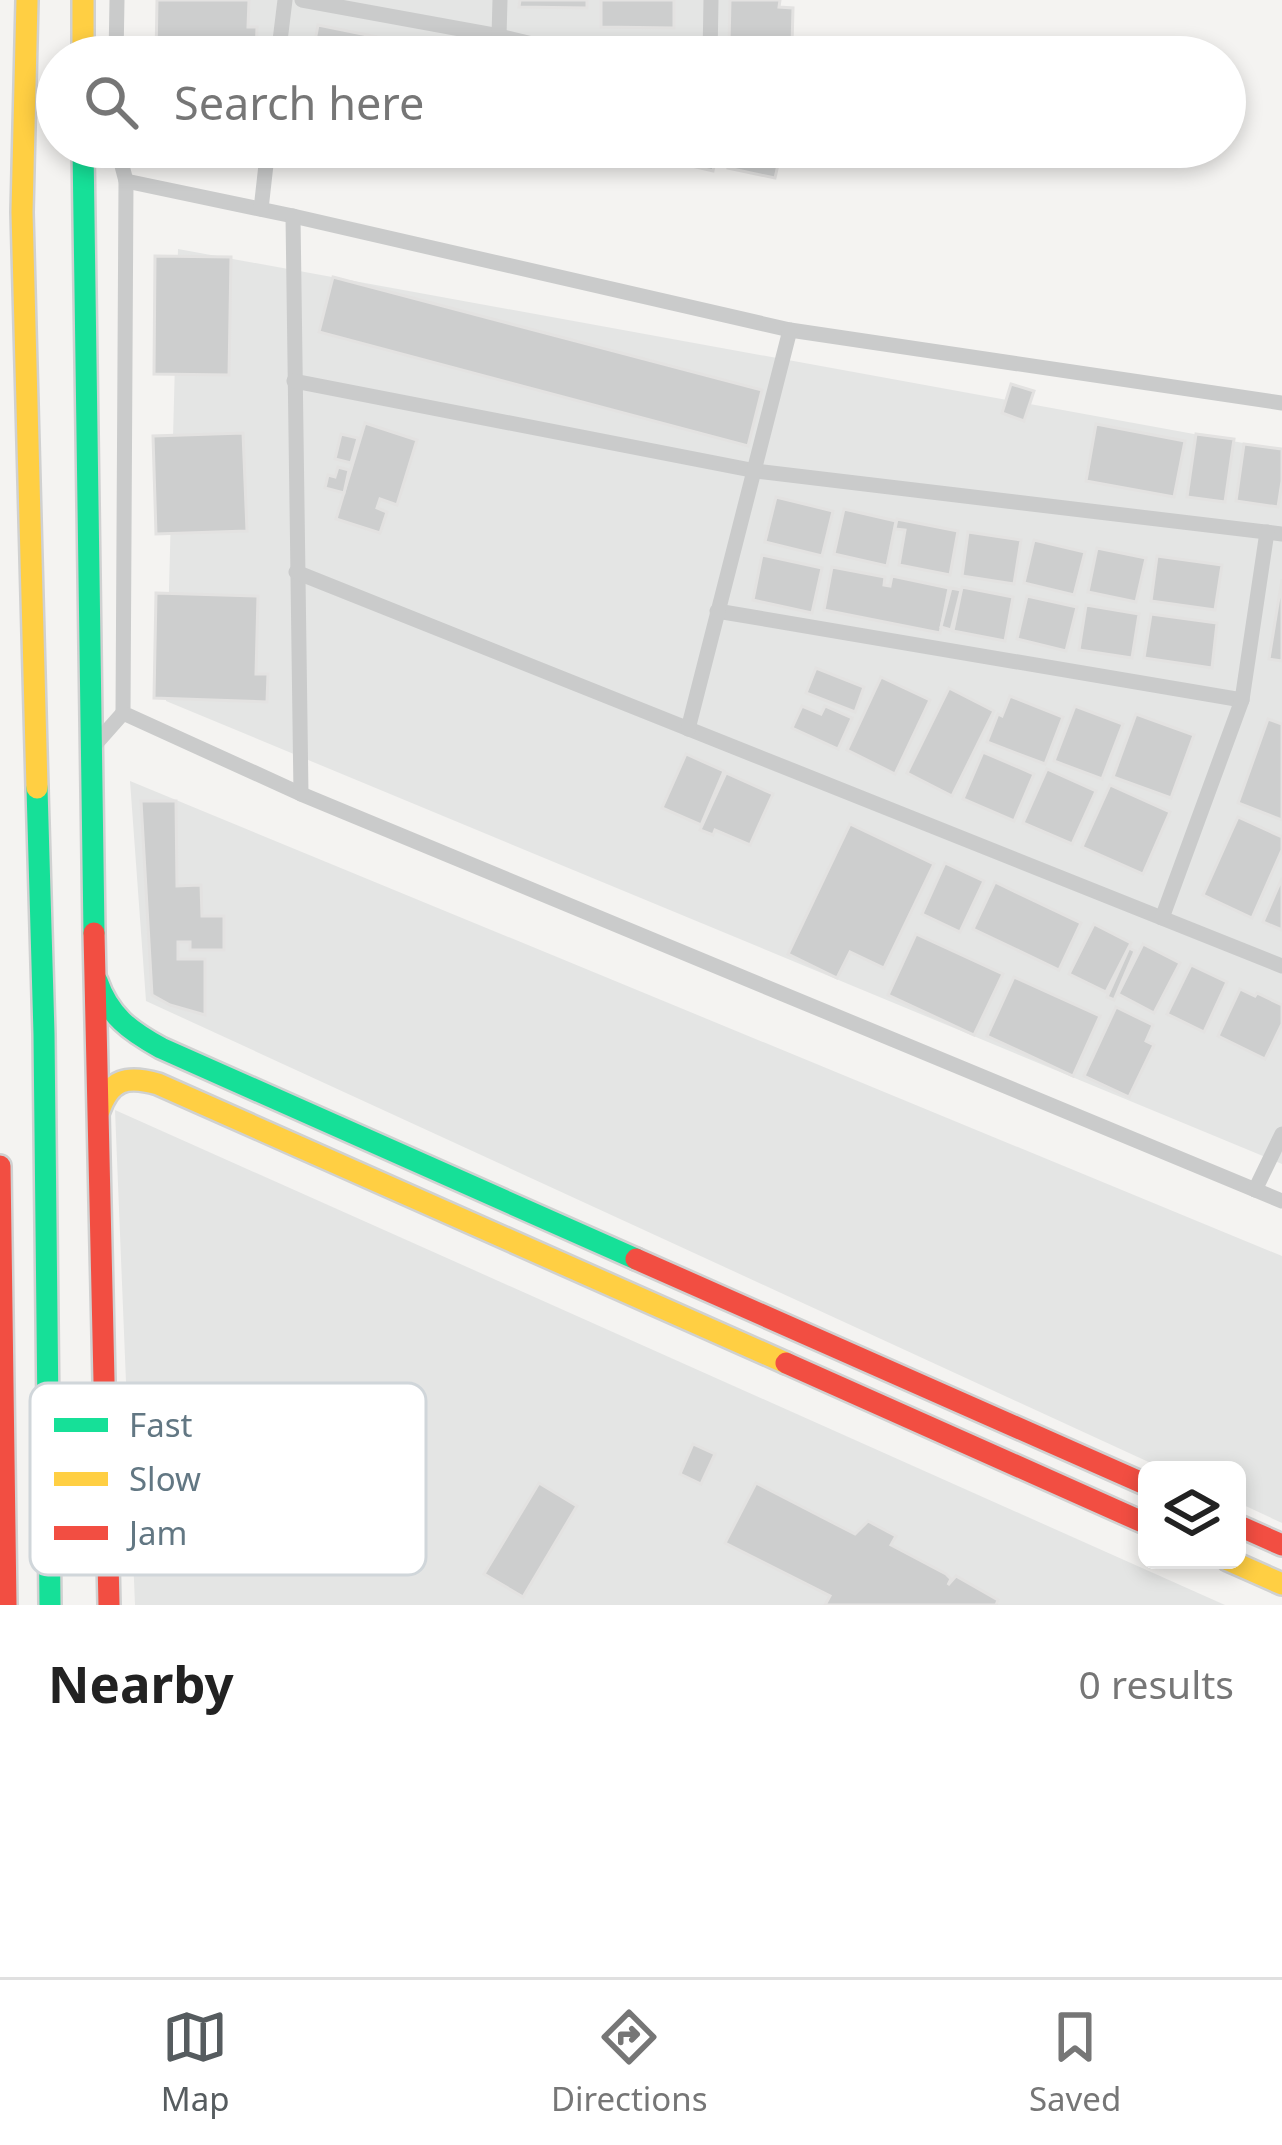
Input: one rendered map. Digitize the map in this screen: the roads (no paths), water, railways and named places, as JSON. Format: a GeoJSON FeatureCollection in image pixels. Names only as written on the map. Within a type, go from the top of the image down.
{"type":"FeatureCollection","features":[{"type":"Feature","properties":{"kind":"main road"},"geometry":{"type":"LineString","coordinates":[[27,0],[22,212],[44,1034],[48,1383]]}},
{"type":"Feature","properties":{"kind":"main road"},"geometry":{"type":"LineString","coordinates":[[83,0],[83,36]]}},
{"type":"Feature","properties":{"kind":"main road"},"geometry":{"type":"LineString","coordinates":[[83,168],[104,1383]]}},
{"type":"Feature","properties":{"kind":"main road"},"geometry":{"type":"LineString","coordinates":[[94,970],[103,1003],[116,1020],[161,1048],[1138,1482]]}},
{"type":"Feature","properties":{"kind":"main road"},"geometry":{"type":"LineString","coordinates":[[158,1084],[137,1061],[146,1050],[161,1048]]}},
{"type":"Feature","properties":{"kind":"main road"},"geometry":{"type":"LineString","coordinates":[[97,1118],[102,1097],[118,1083],[143,1079],[158,1084],[1138,1520]]}},
{"type":"Feature","properties":{"kind":"main road"},"geometry":{"type":"LineString","coordinates":[[0,1166],[6,1605]]}},
{"type":"Feature","properties":{"kind":"main road"},"geometry":{"type":"LineString","coordinates":[[1138,1495],[1130,1502],[1130,1511],[1138,1518]]}},
{"type":"Feature","properties":{"kind":"main road"},"geometry":{"type":"LineString","coordinates":[[1246,1530],[1282,1545]]}},
{"type":"Feature","properties":{"kind":"main road"},"geometry":{"type":"LineString","coordinates":[[1246,1568],[1282,1584]]}},
{"type":"Feature","properties":{"kind":"main road"},"geometry":{"type":"LineString","coordinates":[[50,1575],[50,1605]]}},
{"type":"Feature","properties":{"kind":"main road"},"geometry":{"type":"LineString","coordinates":[[108,1575],[109,1605]]}},
{"type":"Feature","properties":{"kind":"street"},"geometry":{"type":"LineString","coordinates":[[116,36],[117,0]]}},
{"type":"Feature","properties":{"kind":"street"},"geometry":{"type":"LineString","coordinates":[[281,36],[285,0]]}},
{"type":"Feature","properties":{"kind":"street"},"geometry":{"type":"LineString","coordinates":[[302,0],[499,36],[500,0]]}},
{"type":"Feature","properties":{"kind":"street"},"geometry":{"type":"LineString","coordinates":[[710,36],[711,0]]}},
{"type":"Feature","properties":{"kind":"street"},"geometry":{"type":"LineString","coordinates":[[92,748],[123,713],[123,168]]}},
{"type":"Feature","properties":{"kind":"street"},"geometry":{"type":"LineString","coordinates":[[261,209],[266,168]]}},
{"type":"Feature","properties":{"kind":"street"},"geometry":{"type":"LineString","coordinates":[[126,181],[790,330],[1282,403]]}},
{"type":"Feature","properties":{"kind":"street"},"geometry":{"type":"LineString","coordinates":[[293,216],[301,794]]}},
{"type":"Feature","properties":{"kind":"street"},"geometry":{"type":"LineString","coordinates":[[688,729],[790,330]]}},
{"type":"Feature","properties":{"kind":"street"},"geometry":{"type":"LineString","coordinates":[[294,381],[756,471],[1274,533],[1242,700],[1162,918]]}},
{"type":"Feature","properties":{"kind":"street"},"geometry":{"type":"LineString","coordinates":[[296,572],[1282,967]]}},
{"type":"Feature","properties":{"kind":"street"},"geometry":{"type":"LineString","coordinates":[[718,611],[1242,700]]}},
{"type":"Feature","properties":{"kind":"street"},"geometry":{"type":"LineString","coordinates":[[123,713],[301,794],[1282,1201]]}},
{"type":"Feature","properties":{"kind":"street"},"geometry":{"type":"LineString","coordinates":[[1255,1190],[1282,1134]]}}]}
